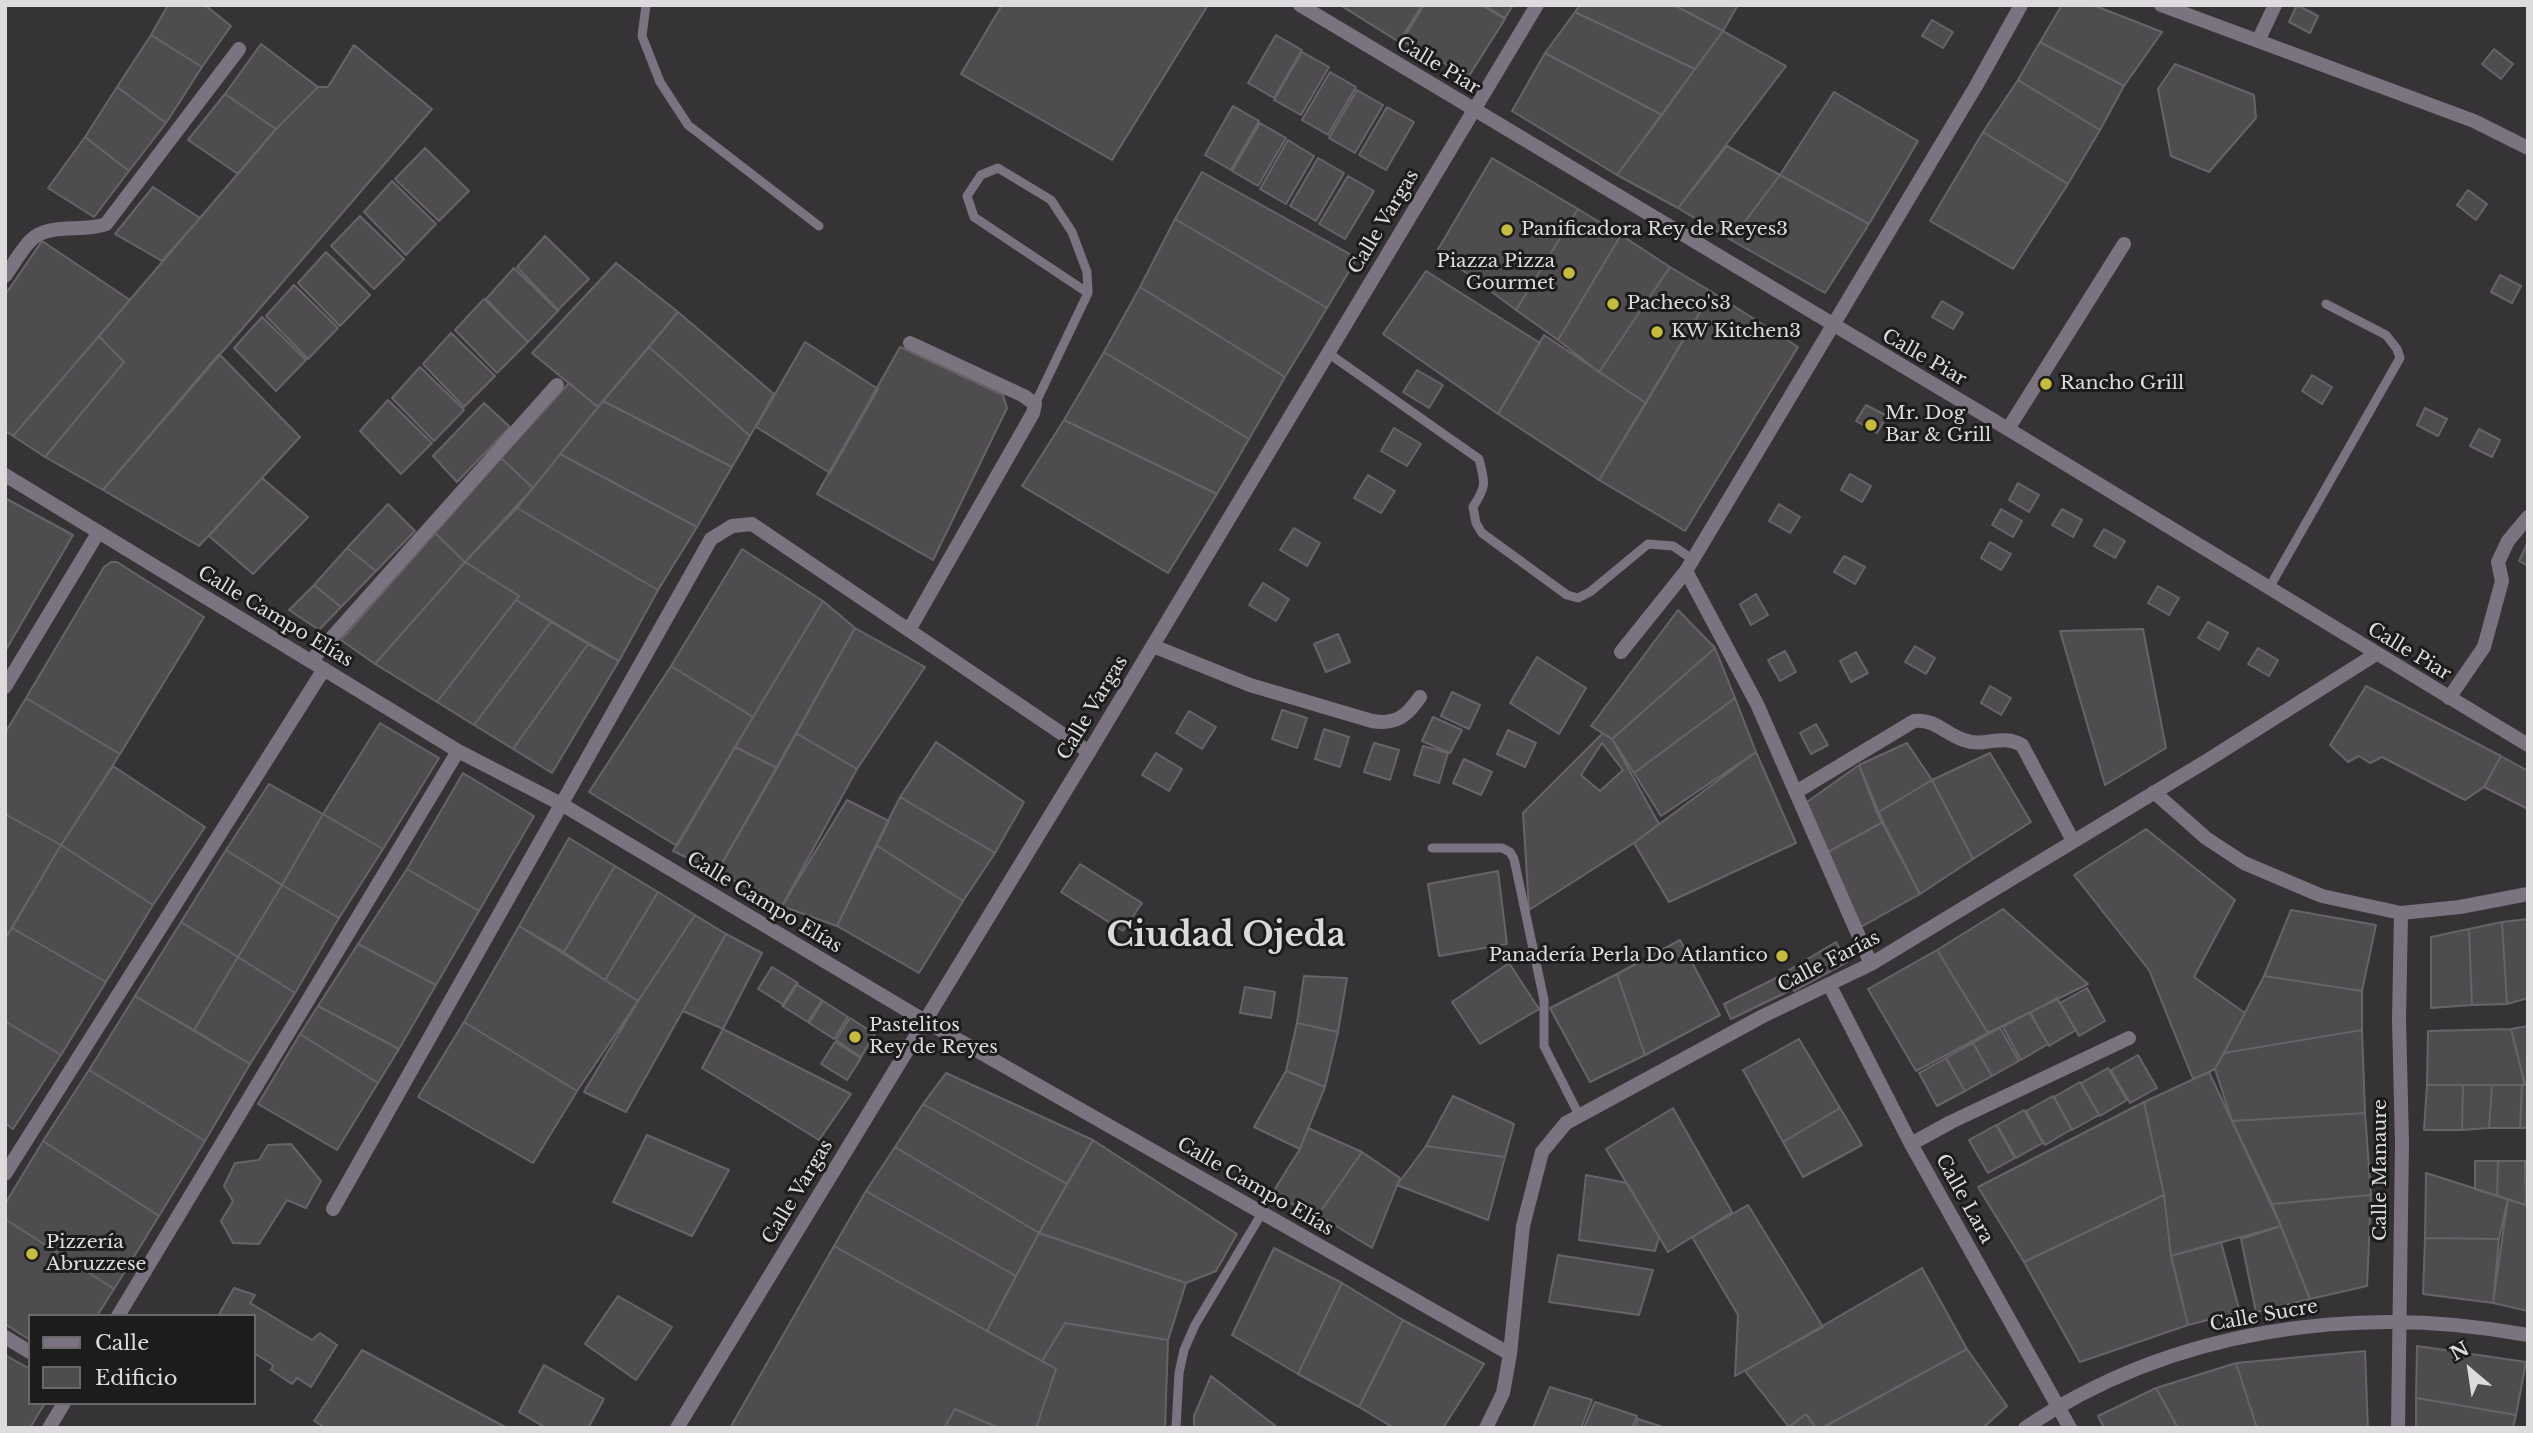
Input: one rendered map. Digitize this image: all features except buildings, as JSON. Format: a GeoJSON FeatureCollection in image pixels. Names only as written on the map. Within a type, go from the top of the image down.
{"type":"FeatureCollection","features":[{"type":"Feature","properties":{"kind":"street","name":"Calle Vargas"},"geometry":{"type":"LineString","coordinates":[[677,1428],[1089,752],[1537,5]]}},
{"type":"Feature","properties":{"kind":"street"},"geometry":{"type":"LineString","coordinates":[[1621,652],[1689,565],[1976,86],[2021,5]]}},
{"type":"Feature","properties":{"kind":"street"},"geometry":{"type":"LineString","coordinates":[[2161,5],[2474,121],[2528,148]]}},
{"type":"Feature","properties":{"kind":"street"},"geometry":{"type":"LineString","coordinates":[[2258,41],[2275,5]]}},
{"type":"Feature","properties":{"kind":"street","name":"Calle Piar"},"geometry":{"type":"LineString","coordinates":[[1304,6],[2528,745]]}},
{"type":"Feature","properties":{"kind":"street"},"geometry":{"type":"LineString","coordinates":[[5,276],[29,241],[37,234],[54,230],[94,228],[106,223],[239,49]]}},
{"type":"Feature","properties":{"kind":"street"},"geometry":{"type":"LineString","coordinates":[[2008,429],[2124,244]]}},
{"type":"Feature","properties":{"kind":"street"},"geometry":{"type":"LineString","coordinates":[[909,630],[1035,404],[1024,396],[910,342]]}},
{"type":"Feature","properties":{"kind":"street"},"geometry":{"type":"LineString","coordinates":[[311,661],[557,385]]}},
{"type":"Feature","properties":{"kind":"street","name":"Calle Campo Elías"},"geometry":{"type":"LineString","coordinates":[[5,475],[458,751],[562,805],[925,1021],[1510,1354]]}},
{"type":"Feature","properties":{"kind":"street"},"geometry":{"type":"LineString","coordinates":[[2449,698],[2484,647],[2502,581],[2498,562],[2508,541],[2528,517]]}},
{"type":"Feature","properties":{"kind":"street"},"geometry":{"type":"LineString","coordinates":[[333,1209],[711,539],[732,526],[752,524],[1089,752]]}},
{"type":"Feature","properties":{"kind":"street"},"geometry":{"type":"LineString","coordinates":[[5,687],[98,533]]}},
{"type":"Feature","properties":{"kind":"street"},"geometry":{"type":"LineString","coordinates":[[1689,565],[1757,704],[1871,964]]}},
{"type":"Feature","properties":{"kind":"street"},"geometry":{"type":"LineString","coordinates":[[1153,646],[1250,685],[1372,721],[1385,723],[1397,720],[1409,713],[1420,697]]}},
{"type":"Feature","properties":{"kind":"street","name":"Calle Farías"},"geometry":{"type":"LineString","coordinates":[[1486,1428],[1503,1393],[1510,1354],[1523,1226],[1542,1152],[1566,1123],[1763,1016],[1871,964],[2154,793],[2376,654]]}},
{"type":"Feature","properties":{"kind":"street"},"geometry":{"type":"LineString","coordinates":[[5,1174],[324,669]]}},
{"type":"Feature","properties":{"kind":"street"},"geometry":{"type":"LineString","coordinates":[[1796,792],[1914,721],[1923,720],[1966,741],[2012,739],[2022,745],[2073,841]]}},
{"type":"Feature","properties":{"kind":"street"},"geometry":{"type":"LineString","coordinates":[[119,1314],[458,751]]}},
{"type":"Feature","properties":{"kind":"street"},"geometry":{"type":"LineString","coordinates":[[2154,793],[2206,838],[2244,863],[2322,896],[2401,913],[2460,907],[2528,894]]}},
{"type":"Feature","properties":{"kind":"street","name":"Calle Manaure"},"geometry":{"type":"LineString","coordinates":[[2398,1428],[2402,1143],[2399,1020],[2401,913]]}},
{"type":"Feature","properties":{"kind":"street","name":"Calle Lara"},"geometry":{"type":"LineString","coordinates":[[1830,986],[1912,1144],[2070,1428]]}},
{"type":"Feature","properties":{"kind":"street"},"geometry":{"type":"LineString","coordinates":[[1912,1144],[1951,1122],[2129,1038]]}},
{"type":"Feature","properties":{"kind":"street","name":"Calle Sucre"},"geometry":{"type":"LineString","coordinates":[[2025,1428],[2057,1405],[2154,1363],[2201,1347],[2299,1326],[2399,1321],[2463,1325],[2528,1335]]}},
{"type":"Feature","properties":{"kind":"street"},"geometry":{"type":"LineString","coordinates":[[5,1337],[28,1351]]}},
{"type":"Feature","properties":{"kind":"street"},"geometry":{"type":"LineString","coordinates":[[49,1428],[63,1405]]}},
{"type":"Feature","properties":{"kind":"lane"},"geometry":{"type":"LineString","coordinates":[[646,5],[642,36],[660,82],[688,125],[819,226]]}},
{"type":"Feature","properties":{"kind":"lane"},"geometry":{"type":"LineString","coordinates":[[1035,404],[1088,293],[1087,272],[1072,232],[1051,200],[998,168],[981,176],[967,195],[974,217],[1088,293]]}},
{"type":"Feature","properties":{"kind":"lane"},"geometry":{"type":"LineString","coordinates":[[2269,588],[2400,358],[2397,349],[2386,335],[2326,304]]}},
{"type":"Feature","properties":{"kind":"lane"},"geometry":{"type":"LineString","coordinates":[[1328,353],[1479,459],[1485,480],[1484,490],[1473,507],[1476,523],[1482,533],[1567,595],[1577,598],[1590,592],[1648,544],[1673,547],[1689,565]]}},
{"type":"Feature","properties":{"kind":"lane"},"geometry":{"type":"LineString","coordinates":[[1432,848],[1502,848],[1510,852],[1514,859],[1544,1000],[1544,1046],[1579,1115]]}},
{"type":"Feature","properties":{"kind":"lane"},"geometry":{"type":"LineString","coordinates":[[1176,1428],[1179,1373],[1184,1350],[1195,1325],[1262,1213]]}},
{"type":"Feature","properties":{"kind":"place","name":"Panificadora Rey de Reyes3"},"geometry":{"type":"Point","coordinates":[1507,230]}},
{"type":"Feature","properties":{"kind":"place","name":"Piazza Pizza Gourmet"},"geometry":{"type":"Point","coordinates":[1569,273]}},
{"type":"Feature","properties":{"kind":"place","name":"Pacheco's3"},"geometry":{"type":"Point","coordinates":[1613,304]}},
{"type":"Feature","properties":{"kind":"place","name":"KW Kitchen3"},"geometry":{"type":"Point","coordinates":[1657,332]}},
{"type":"Feature","properties":{"kind":"place","name":"Rancho Grill"},"geometry":{"type":"Point","coordinates":[2046,384]}},
{"type":"Feature","properties":{"kind":"place","name":"Mr. Dog Bar & Grill"},"geometry":{"type":"Point","coordinates":[1871,425]}},
{"type":"Feature","properties":{"kind":"place","name":"Panadería Perla Do Atlantico"},"geometry":{"type":"Point","coordinates":[1782,956]}},
{"type":"Feature","properties":{"kind":"place","name":"Pastelitos Rey de Reyes"},"geometry":{"type":"Point","coordinates":[855,1037]}},
{"type":"Feature","properties":{"kind":"place","name":"Pizzería Abruzzese"},"geometry":{"type":"Point","coordinates":[32,1254]}},
{"type":"Feature","properties":{"kind":"district","name":"Ciudad Ojeda"},"geometry":{"type":"Point","coordinates":[1226,937]}}]}
